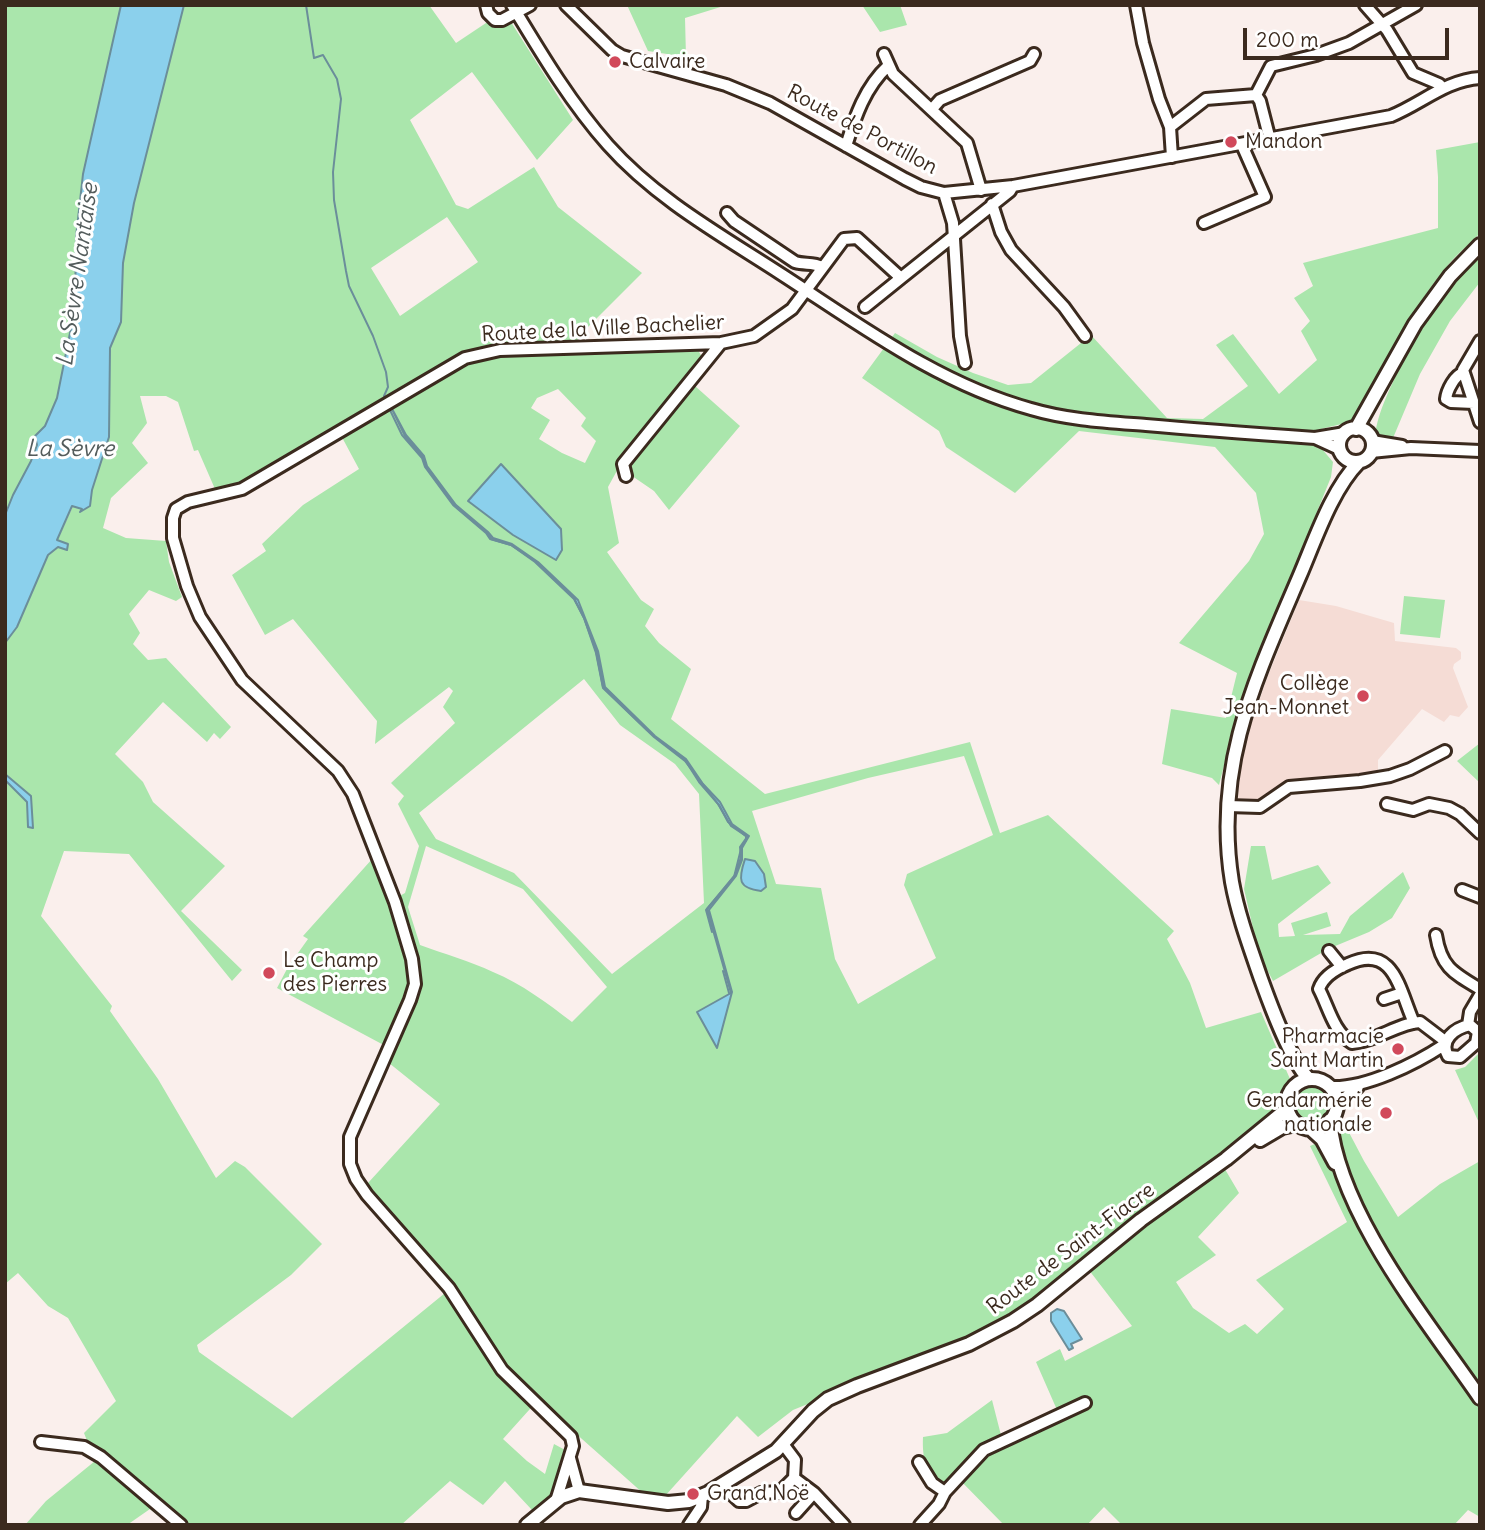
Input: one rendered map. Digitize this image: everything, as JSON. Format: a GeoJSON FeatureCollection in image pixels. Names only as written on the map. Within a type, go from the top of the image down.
{"type":"FeatureCollection","features":[{"type":"Feature","properties":{"kind":"main road"},"geometry":{"type":"LineString","coordinates":[[1349,1188],[1321,1139],[1311,1129],[1296,1124],[1287,1109],[1288,1097],[1293,1087],[1292,1071],[1246,938],[1232,883],[1227,830],[1230,774],[1241,722],[1258,676],[1325,518],[1349,472],[1368,457],[1362,437],[1384,383],[1415,324],[1450,276],[1480,245]]}},
{"type":"Feature","properties":{"kind":"main road"},"geometry":{"type":"LineString","coordinates":[[1325,518],[1340,468],[1339,441],[1362,437]]}},
{"type":"Feature","properties":{"kind":"main road"},"geometry":{"type":"LineString","coordinates":[[1340,452],[1348,460],[1359,462]]}},
{"type":"Feature","properties":{"kind":"main road"},"geometry":{"type":"LineString","coordinates":[[1268,996],[1299,1066],[1309,1079]]}},
{"type":"Feature","properties":{"kind":"main road"},"geometry":{"type":"LineString","coordinates":[[1293,1087],[1309,1079],[1323,1082],[1330,1087],[1336,1105],[1330,1120],[1331,1135],[1349,1188],[1367,1228],[1387,1262],[1480,1398]]}},
{"type":"Feature","properties":{"kind":"main road","name":"Route de Saint-Fiacre"},"geometry":{"type":"LineString","coordinates":[[576,1491],[668,1503],[689,1501],[722,1485],[768,1456],[783,1444],[813,1410],[839,1393],[968,1344],[1013,1321],[1037,1305],[1141,1220],[1226,1159],[1287,1109]]}},
{"type":"Feature","properties":{"kind":"main road"},"geometry":{"type":"LineString","coordinates":[[1311,1129],[1330,1120]]}},
{"type":"Feature","properties":{"kind":"main road","name":"Route de Saint-Fiacre"},"geometry":{"type":"LineString","coordinates":[[1226,1159],[1282,1127],[1296,1124]]}},
{"type":"Feature","properties":{"kind":"main road"},"geometry":{"type":"LineString","coordinates":[[527,1525],[556,1501],[576,1491]]}},
{"type":"Feature","properties":{"kind":"street"},"geometry":{"type":"LineString","coordinates":[[486,5],[488,13],[495,20],[502,20],[520,7],[550,67],[578,107],[607,144],[674,205],[897,349],[956,382],[1032,410],[1097,421],[1315,438],[1362,437],[1411,448],[1480,451]]}},
{"type":"Feature","properties":{"kind":"street"},"geometry":{"type":"LineString","coordinates":[[1136,5],[1143,43],[1170,127],[1172,157]]}},
{"type":"Feature","properties":{"kind":"street"},"geometry":{"type":"LineString","coordinates":[[1364,5],[1382,23],[1413,72],[1443,88]]}},
{"type":"Feature","properties":{"kind":"street"},"geometry":{"type":"LineString","coordinates":[[1256,96],[1271,66],[1316,55],[1349,43],[1416,5]]}},
{"type":"Feature","properties":{"kind":"street","name":"Route de Portillon"},"geometry":{"type":"LineString","coordinates":[[569,6],[612,50],[622,56],[750,94],[905,179],[921,187],[944,193],[1013,186],[1391,117],[1452,83],[1480,78]]}},
{"type":"Feature","properties":{"kind":"street"},"geometry":{"type":"LineString","coordinates":[[884,54],[888,66],[967,143],[981,190]]}},
{"type":"Feature","properties":{"kind":"street"},"geometry":{"type":"LineString","coordinates":[[932,109],[940,100],[1030,61],[1034,54]]}},
{"type":"Feature","properties":{"kind":"street"},"geometry":{"type":"LineString","coordinates":[[846,146],[863,98],[878,75],[888,66]]}},
{"type":"Feature","properties":{"kind":"street"},"geometry":{"type":"LineString","coordinates":[[1170,127],[1206,99],[1256,96]]}},
{"type":"Feature","properties":{"kind":"street"},"geometry":{"type":"LineString","coordinates":[[1256,96],[1260,101],[1270,140]]}},
{"type":"Feature","properties":{"kind":"street"},"geometry":{"type":"LineString","coordinates":[[1204,223],[1265,197],[1242,145]]}},
{"type":"Feature","properties":{"kind":"street"},"geometry":{"type":"LineString","coordinates":[[865,307],[1013,186]]}},
{"type":"Feature","properties":{"kind":"street"},"geometry":{"type":"LineString","coordinates":[[944,193],[953,223],[965,363]]}},
{"type":"Feature","properties":{"kind":"street"},"geometry":{"type":"LineString","coordinates":[[992,204],[1001,232],[1011,250],[1064,307],[1085,336]]}},
{"type":"Feature","properties":{"kind":"street"},"geometry":{"type":"LineString","coordinates":[[727,213],[734,221],[795,262],[803,265],[813,263],[822,267]]}},
{"type":"Feature","properties":{"kind":"street","name":"Route de la Ville Bachelier"},"geometry":{"type":"LineString","coordinates":[[569,1458],[573,1446],[571,1437],[502,1370],[449,1288],[356,1179],[350,1164],[350,1137],[410,1000],[415,984],[412,959],[395,902],[348,783],[242,680],[200,617],[187,586],[173,538],[176,509],[188,502],[242,489],[453,364],[485,352],[721,343],[754,336],[792,309],[844,239],[857,238],[901,278]]}},
{"type":"Feature","properties":{"kind":"street"},"geometry":{"type":"LineString","coordinates":[[1480,341],[1463,373],[1480,422]]}},
{"type":"Feature","properties":{"kind":"street"},"geometry":{"type":"LineString","coordinates":[[626,476],[623,464],[721,343]]}},
{"type":"Feature","properties":{"kind":"street"},"geometry":{"type":"LineString","coordinates":[[1463,373],[1457,376],[1446,399],[1451,402],[1474,403]]}},
{"type":"Feature","properties":{"kind":"street"},"geometry":{"type":"LineString","coordinates":[[1468,388],[1480,384]]}},
{"type":"Feature","properties":{"kind":"street"},"geometry":{"type":"LineString","coordinates":[[1315,438],[1340,452]]}},
{"type":"Feature","properties":{"kind":"street"},"geometry":{"type":"LineString","coordinates":[[1228,806],[1259,807],[1289,788],[1390,776],[1445,751]]}},
{"type":"Feature","properties":{"kind":"street"},"geometry":{"type":"LineString","coordinates":[[1387,804],[1413,810],[1429,804],[1449,808],[1460,814],[1480,833]]}},
{"type":"Feature","properties":{"kind":"street"},"geometry":{"type":"LineString","coordinates":[[1462,890],[1480,897]]}},
{"type":"Feature","properties":{"kind":"street"},"geometry":{"type":"LineString","coordinates":[[1436,935],[1439,951],[1447,966],[1480,989]]}},
{"type":"Feature","properties":{"kind":"street"},"geometry":{"type":"LineString","coordinates":[[1329,951],[1342,967]]}},
{"type":"Feature","properties":{"kind":"street"},"geometry":{"type":"LineString","coordinates":[[1414,1023],[1388,967],[1377,958],[1355,961],[1342,967],[1324,980],[1319,989],[1329,1007],[1332,1020],[1352,1043],[1363,1042],[1414,1023],[1424,1025],[1446,1048],[1460,1057],[1476,1033],[1470,1012],[1480,995]]}},
{"type":"Feature","properties":{"kind":"street"},"geometry":{"type":"LineString","coordinates":[[1384,999],[1402,993]]}},
{"type":"Feature","properties":{"kind":"street"},"geometry":{"type":"LineString","coordinates":[[1330,1087],[1342,1088],[1364,1082],[1422,1059],[1446,1048],[1455,1032],[1476,1033]]}},
{"type":"Feature","properties":{"kind":"street"},"geometry":{"type":"LineString","coordinates":[[1336,1105],[1364,1082]]}},
{"type":"Feature","properties":{"kind":"street"},"geometry":{"type":"LineString","coordinates":[[920,1525],[939,1504],[945,1492],[984,1450],[1084,1403]]}},
{"type":"Feature","properties":{"kind":"street"},"geometry":{"type":"LineString","coordinates":[[41,1442],[84,1447],[101,1457],[181,1525]]}},
{"type":"Feature","properties":{"kind":"street"},"geometry":{"type":"LineString","coordinates":[[722,1485],[738,1501],[746,1501],[761,1493],[780,1492],[794,1478],[795,1460],[783,1444]]}},
{"type":"Feature","properties":{"kind":"street"},"geometry":{"type":"LineString","coordinates":[[556,1501],[569,1458]]}},
{"type":"Feature","properties":{"kind":"street"},"geometry":{"type":"LineString","coordinates":[[569,1458],[576,1491]]}},
{"type":"Feature","properties":{"kind":"street"},"geometry":{"type":"LineString","coordinates":[[919,1462],[932,1483],[945,1492]]}},
{"type":"Feature","properties":{"kind":"street"},"geometry":{"type":"LineString","coordinates":[[563,1474],[576,1491]]}},
{"type":"Feature","properties":{"kind":"street"},"geometry":{"type":"LineString","coordinates":[[794,1478],[814,1493],[844,1525]]}},
{"type":"Feature","properties":{"kind":"street"},"geometry":{"type":"LineString","coordinates":[[780,1492],[787,1504]]}},
{"type":"Feature","properties":{"kind":"street"},"geometry":{"type":"LineString","coordinates":[[796,1513],[814,1493]]}},
{"type":"Feature","properties":{"kind":"street"},"geometry":{"type":"LineString","coordinates":[[695,1523],[702,1495]]}},
{"type":"Feature","properties":{"kind":"street"},"geometry":{"type":"LineString","coordinates":[[689,1501],[695,1523]]}},
{"type":"Feature","properties":{"kind":"shaded area","name":"Collège Jean-Monnet"},"geometry":{"type":"Polygon","coordinates":[[[1299,600],[1336,606],[1394,623],[1395,641],[1456,648],[1461,652],[1461,659],[1453,668],[1468,707],[1459,717],[1450,715],[1444,722],[1422,709],[1378,760],[1378,776],[1286,784],[1262,802],[1238,802],[1239,776],[1248,733],[1299,600]]]}},
{"type":"Feature","properties":{"kind":"green space"},"geometry":{"type":"Polygon","coordinates":[[[5,5],[121,5],[83,174],[76,237],[75,307],[57,398],[45,426],[36,436],[34,456],[5,515],[5,5]]]}},
{"type":"Feature","properties":{"kind":"green space"},"geometry":{"type":"Polygon","coordinates":[[[184,5],[429,5],[456,43],[504,11],[573,120],[537,160],[472,72],[410,120],[456,205],[468,209],[534,167],[558,207],[642,273],[579,336],[576,343],[698,350],[703,359],[686,378],[740,426],[669,510],[654,491],[619,467],[608,487],[619,543],[607,552],[641,600],[654,609],[645,626],[659,643],[691,669],[671,719],[765,794],[970,742],[1000,833],[1048,815],[1174,931],[1167,939],[1190,983],[1206,1028],[1261,1012],[1290,1079],[1274,1110],[1219,1159],[1239,1193],[1198,1237],[1216,1255],[1176,1282],[1193,1308],[1229,1333],[1245,1324],[1257,1334],[1284,1309],[1256,1280],[1347,1222],[1310,1146],[1338,1134],[1343,1121],[1398,1217],[1440,1184],[1480,1161],[1480,1517],[1468,1510],[1454,1525],[1122,1525],[1104,1507],[1087,1525],[1004,1525],[956,1476],[943,1488],[926,1465],[923,1437],[947,1433],[992,1400],[1003,1443],[1061,1419],[1036,1362],[1060,1349],[1065,1361],[1132,1326],[1082,1261],[1023,1309],[987,1331],[793,1410],[758,1437],[737,1416],[665,1496],[644,1494],[538,1400],[503,1439],[545,1474],[554,1444],[567,1451],[554,1493],[532,1510],[505,1481],[483,1505],[450,1481],[401,1525],[170,1525],[150,1509],[127,1525],[25,1525],[46,1501],[95,1461],[84,1433],[116,1401],[68,1318],[48,1306],[18,1273],[5,1284],[5,780],[27,802],[28,827],[31,796],[5,774],[5,643],[17,627],[48,555],[58,546],[66,550],[57,541],[73,506],[82,509],[90,506],[92,490],[109,437],[110,348],[121,322],[123,263],[134,203],[184,5]],[[447,217],[371,268],[400,316],[478,262],[447,217]],[[558,389],[537,398],[531,408],[550,420],[539,439],[585,463],[596,441],[581,426],[586,418],[558,389]],[[140,396],[147,423],[132,443],[148,463],[111,498],[103,528],[126,538],[166,541],[169,562],[182,597],[176,601],[149,590],[129,614],[140,633],[133,644],[148,660],[166,658],[231,727],[220,739],[214,733],[207,742],[163,702],[115,754],[143,782],[153,802],[225,866],[181,911],[242,970],[232,981],[129,854],[64,851],[41,916],[112,1006],[110,1011],[158,1079],[216,1178],[235,1161],[245,1167],[322,1244],[291,1275],[197,1345],[199,1352],[292,1418],[445,1293],[370,1207],[368,1183],[440,1104],[389,1063],[393,1050],[277,988],[308,939],[303,936],[373,858],[392,900],[405,893],[419,846],[398,804],[404,796],[391,783],[455,723],[443,707],[453,691],[449,687],[375,744],[377,721],[293,619],[265,635],[232,575],[266,551],[262,544],[303,505],[359,469],[337,428],[243,482],[215,489],[198,450],[194,451],[178,402],[166,396],[140,396]],[[584,679],[419,813],[436,839],[514,873],[612,974],[704,903],[699,794],[675,764],[620,725],[584,679]],[[964,756],[868,778],[752,811],[776,884],[821,888],[835,959],[858,1004],[936,958],[904,885],[907,874],[993,835],[964,756]],[[426,846],[408,907],[420,945],[475,964],[514,982],[572,1022],[607,987],[523,889],[426,846]]]}},
{"type":"Feature","properties":{"kind":"green space"},"geometry":{"type":"Polygon","coordinates":[[[627,5],[727,5],[685,18],[686,57],[648,51],[627,5]]]}},
{"type":"Feature","properties":{"kind":"green space"},"geometry":{"type":"Polygon","coordinates":[[[862,5],[900,5],[907,25],[880,32],[862,5]]]}},
{"type":"Feature","properties":{"kind":"green space"},"geometry":{"type":"Polygon","coordinates":[[[1480,142],[1480,233],[1449,264],[1422,300],[1358,420],[1321,429],[1317,448],[1322,449],[1333,462],[1331,477],[1240,704],[1219,785],[1212,778],[1162,764],[1171,709],[1226,718],[1237,673],[1179,643],[1249,561],[1264,534],[1256,493],[1215,447],[1079,431],[1015,493],[946,447],[939,431],[862,378],[895,333],[937,357],[1008,385],[1031,383],[1091,335],[1167,418],[1203,419],[1248,386],[1216,345],[1233,334],[1279,394],[1317,360],[1301,331],[1310,321],[1294,298],[1313,286],[1303,263],[1438,228],[1436,150],[1480,142]]]}},
{"type":"Feature","properties":{"kind":"green space"},"geometry":{"type":"Polygon","coordinates":[[[1480,256],[1480,282],[1450,321],[1420,374],[1393,438],[1376,438],[1382,408],[1424,324],[1446,290],[1480,256]]]}},
{"type":"Feature","properties":{"kind":"green space"},"geometry":{"type":"Polygon","coordinates":[[[1404,596],[1445,600],[1440,638],[1400,634],[1404,596]]]}},
{"type":"Feature","properties":{"kind":"green space"},"geometry":{"type":"Polygon","coordinates":[[[1480,743],[1480,783],[1457,761],[1480,743]]]}},
{"type":"Feature","properties":{"kind":"green space"},"geometry":{"type":"Polygon","coordinates":[[[1251,846],[1265,846],[1272,880],[1318,865],[1331,883],[1278,924],[1279,937],[1295,936],[1291,923],[1327,912],[1331,926],[1303,935],[1340,934],[1350,916],[1403,872],[1410,888],[1392,918],[1369,932],[1328,949],[1273,981],[1259,954],[1244,889],[1251,846]]]}},
{"type":"Feature","properties":{"kind":"green space"},"geometry":{"type":"Polygon","coordinates":[[[1480,1052],[1480,1125],[1455,1070],[1465,1067],[1480,1052]]]}},
{"type":"Feature","properties":{"kind":"green space"},"geometry":{"type":"Polygon","coordinates":[[[1312,1083],[1326,1089],[1332,1103],[1326,1117],[1312,1123],[1298,1117],[1292,1103],[1298,1089],[1312,1083]]]}},
{"type":"Feature","properties":{"kind":"water","name":"La Sèvre"},"geometry":{"type":"Polygon","coordinates":[[[121,5],[184,5],[134,203],[123,263],[121,322],[110,348],[109,437],[92,490],[90,506],[80,512],[82,509],[72,506],[57,540],[68,544],[67,550],[58,547],[48,555],[17,627],[5,643],[5,515],[31,461],[37,445],[35,436],[45,426],[57,398],[75,306],[76,237],[83,174],[121,5]]]}},
{"type":"Feature","properties":{"kind":"water"},"geometry":{"type":"Polygon","coordinates":[[[390,405],[406,435],[424,456],[427,466],[456,505],[493,538],[512,544],[538,562],[578,600],[598,651],[605,687],[655,736],[686,759],[703,784],[720,802],[732,824],[749,836],[742,848],[742,860],[736,876],[709,910],[732,992],[717,1048],[697,1012],[731,993],[707,909],[735,875],[741,857],[740,847],[747,837],[728,822],[719,805],[699,782],[685,760],[647,730],[603,687],[596,651],[574,598],[535,561],[511,545],[491,539],[454,505],[426,467],[423,458],[406,438],[390,405]]]}},
{"type":"Feature","properties":{"kind":"water"},"geometry":{"type":"Polygon","coordinates":[[[501,464],[561,529],[562,550],[556,560],[513,535],[468,501],[501,464]]]}},
{"type":"Feature","properties":{"kind":"water"},"geometry":{"type":"Polygon","coordinates":[[[5,774],[31,796],[33,828],[28,827],[27,802],[5,780],[5,774]]]}},
{"type":"Feature","properties":{"kind":"water"},"geometry":{"type":"Polygon","coordinates":[[[745,859],[755,861],[764,874],[766,887],[761,891],[748,888],[742,882],[741,872],[745,859]]]}},
{"type":"Feature","properties":{"kind":"water"},"geometry":{"type":"Polygon","coordinates":[[[1057,1309],[1064,1311],[1082,1339],[1071,1344],[1073,1348],[1069,1350],[1051,1321],[1051,1313],[1057,1309]]]}},
{"type":"Feature","properties":{"kind":"waterway"},"geometry":{"type":"LineString","coordinates":[[306,5],[314,58],[323,55],[337,79],[341,99],[333,172],[334,200],[349,286],[373,336],[386,372],[388,387],[385,400]]}},
{"type":"Feature","properties":{"kind":"waterway"},"geometry":{"type":"LineString","coordinates":[[389,408],[402,435],[422,458],[425,467],[453,505],[490,539],[511,545],[535,562],[574,599],[596,653],[603,688],[654,737],[685,761],[731,826],[746,836],[746,841]]}},
{"type":"Feature","properties":{"kind":"waterway"},"geometry":{"type":"LineString","coordinates":[[712,932],[706,910],[734,877],[742,845]]}},
{"type":"Feature","properties":{"kind":"waterway"},"geometry":{"type":"LineString","coordinates":[[723,971],[729,993]]}},
{"type":"Feature","properties":{"kind":"place","name":"Calvaire"},"geometry":{"type":"Point","coordinates":[615,62]}},
{"type":"Feature","properties":{"kind":"place","name":"Mandon"},"geometry":{"type":"Point","coordinates":[1231,142]}},
{"type":"Feature","properties":{"kind":"place","name":"Collège Jean-Monnet"},"geometry":{"type":"Point","coordinates":[1363,696]}},
{"type":"Feature","properties":{"kind":"place","name":"Le Champ des Pierres"},"geometry":{"type":"Point","coordinates":[269,973]}},
{"type":"Feature","properties":{"kind":"place","name":"Pharmacie Saint Martin"},"geometry":{"type":"Point","coordinates":[1398,1049]}},
{"type":"Feature","properties":{"kind":"place","name":"Gendarmerie nationale"},"geometry":{"type":"Point","coordinates":[1386,1113]}},
{"type":"Feature","properties":{"kind":"place","name":"Grand Noë"},"geometry":{"type":"Point","coordinates":[693,1494]}},
{"type":"Feature","properties":{"kind":"water label","name":"La Sèvre Nantaise"},"geometry":{"type":"Point","coordinates":[78,275]}}]}
